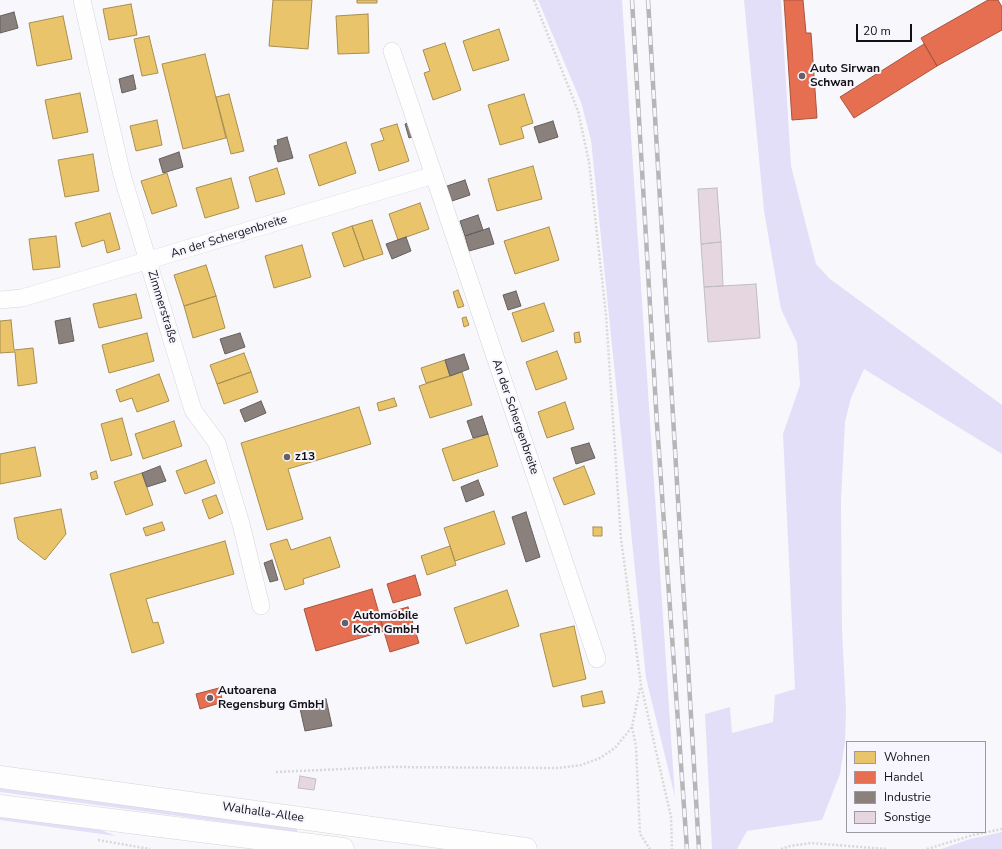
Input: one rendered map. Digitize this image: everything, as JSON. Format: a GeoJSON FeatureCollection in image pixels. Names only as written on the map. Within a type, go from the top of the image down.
{"type":"FeatureCollection","features":[{"type":"Feature","properties":{"kind":"main road","name":"Walhalla-Allee"},"geometry":{"type":"LineString","coordinates":[[0,777],[526,849]]}},
{"type":"Feature","properties":{"kind":"main road","name":"Walhalla-Allee"},"geometry":{"type":"LineString","coordinates":[[0,806],[343,849]]}},
{"type":"Feature","properties":{"kind":"street","name":"Zimmerstraße"},"geometry":{"type":"LineString","coordinates":[[82,0],[122,175],[147,261],[193,410],[217,443],[241,524],[261,606]]}},
{"type":"Feature","properties":{"kind":"street","name":"An der Schergenbreite"},"geometry":{"type":"LineString","coordinates":[[392,52],[597,659]]}},
{"type":"Feature","properties":{"kind":"street","name":"An der Schergenbreite"},"geometry":{"type":"LineString","coordinates":[[0,300],[22,298],[434,175]]}},
{"type":"Feature","properties":{"kind":"path"},"geometry":{"type":"LineString","coordinates":[[534,0],[578,111],[589,162],[607,330],[621,539],[640,685],[671,818],[672,849]]}},
{"type":"Feature","properties":{"kind":"path"},"geometry":{"type":"LineString","coordinates":[[640,685],[632,727],[636,746],[640,834],[650,849]]}},
{"type":"Feature","properties":{"kind":"path"},"geometry":{"type":"LineString","coordinates":[[276,772],[388,767],[558,768],[581,765],[600,758],[615,748],[632,727]]}},
{"type":"Feature","properties":{"kind":"path"},"geometry":{"type":"LineString","coordinates":[[986,832],[1002,829]]}},
{"type":"Feature","properties":{"kind":"path"},"geometry":{"type":"LineString","coordinates":[[927,849],[983,833]]}},
{"type":"Feature","properties":{"kind":"path"},"geometry":{"type":"LineString","coordinates":[[96,840],[150,849]]}},
{"type":"Feature","properties":{"kind":"path"},"geometry":{"type":"LineString","coordinates":[[781,849],[811,844],[886,849]]}},
{"type":"Feature","properties":{"kind":"shaded area"},"geometry":{"type":"Polygon","coordinates":[[[538,0],[622,0],[675,797],[646,678],[591,140],[581,102],[538,0]]]}},
{"type":"Feature","properties":{"kind":"shaded area"},"geometry":{"type":"Polygon","coordinates":[[[744,0],[781,0],[791,166],[816,264],[830,279],[1002,405],[1002,454],[864,369],[851,398],[845,422],[841,500],[842,629],[846,710],[845,742],[840,774],[822,820],[747,831],[737,849],[712,849],[705,714],[730,707],[732,733],[773,722],[775,695],[795,689],[783,434],[800,385],[797,343],[781,309],[764,211],[744,0]]]}},
{"type":"Feature","properties":{"kind":"shaded area"},"geometry":{"type":"Polygon","coordinates":[[[0,784],[297,825],[297,832],[0,792],[0,784]]]}},
{"type":"Feature","properties":{"kind":"shaded area"},"geometry":{"type":"Polygon","coordinates":[[[0,810],[93,827],[116,836],[0,820],[0,810]]]}},
{"type":"Feature","properties":{"kind":"shaded area"},"geometry":{"type":"Polygon","coordinates":[[[1002,832],[1002,849],[941,849],[970,839],[1002,832]]]}},
{"type":"Feature","properties":{"kind":"building: Wohnen"},"geometry":{"type":"Polygon","coordinates":[[[273,0],[312,0],[308,49],[269,46],[273,0]]]}},
{"type":"Feature","properties":{"kind":"building: Wohnen"},"geometry":{"type":"Polygon","coordinates":[[[357,0],[377,0],[377,3],[357,3],[357,0]]]}},
{"type":"Feature","properties":{"kind":"building: Wohnen"},"geometry":{"type":"Polygon","coordinates":[[[131,4],[137,35],[109,40],[103,9],[131,4]]]}},
{"type":"Feature","properties":{"kind":"building: Wohnen"},"geometry":{"type":"Polygon","coordinates":[[[368,14],[369,53],[338,54],[336,16],[368,14]]]}},
{"type":"Feature","properties":{"kind":"building: Wohnen"},"geometry":{"type":"Polygon","coordinates":[[[63,16],[72,59],[37,66],[29,23],[63,16]]]}},
{"type":"Feature","properties":{"kind":"building: Wohnen"},"geometry":{"type":"Polygon","coordinates":[[[499,29],[509,60],[473,71],[463,41],[499,29]]]}},
{"type":"Feature","properties":{"kind":"building: Wohnen"},"geometry":{"type":"Polygon","coordinates":[[[149,36],[158,73],[142,76],[134,39],[149,36]]]}},
{"type":"Feature","properties":{"kind":"building: Wohnen"},"geometry":{"type":"Polygon","coordinates":[[[445,43],[461,90],[433,100],[424,73],[430,71],[423,50],[445,43]]]}},
{"type":"Feature","properties":{"kind":"building: Wohnen"},"geometry":{"type":"Polygon","coordinates":[[[205,54],[226,138],[183,149],[162,64],[205,54]]]}},
{"type":"Feature","properties":{"kind":"building: Wohnen"},"geometry":{"type":"Polygon","coordinates":[[[80,93],[88,132],[53,139],[45,100],[80,93]]]}},
{"type":"Feature","properties":{"kind":"building: Wohnen"},"geometry":{"type":"Polygon","coordinates":[[[229,94],[244,151],[231,154],[216,97],[229,94]]]}},
{"type":"Feature","properties":{"kind":"building: Wohnen"},"geometry":{"type":"Polygon","coordinates":[[[524,94],[533,123],[521,127],[524,138],[500,145],[488,105],[524,94]]]}},
{"type":"Feature","properties":{"kind":"building: Wohnen"},"geometry":{"type":"Polygon","coordinates":[[[157,120],[162,145],[136,151],[130,126],[157,120]]]}},
{"type":"Feature","properties":{"kind":"building: Wohnen"},"geometry":{"type":"Polygon","coordinates":[[[397,124],[409,161],[379,171],[371,144],[384,140],[380,129],[397,124]]]}},
{"type":"Feature","properties":{"kind":"building: Wohnen"},"geometry":{"type":"Polygon","coordinates":[[[346,142],[356,173],[319,186],[309,155],[346,142]]]}},
{"type":"Feature","properties":{"kind":"building: Wohnen"},"geometry":{"type":"Polygon","coordinates":[[[93,154],[99,191],[65,197],[58,160],[93,154]]]}},
{"type":"Feature","properties":{"kind":"building: Wohnen"},"geometry":{"type":"Polygon","coordinates":[[[533,166],[542,199],[497,211],[488,179],[533,166]]]}},
{"type":"Feature","properties":{"kind":"building: Wohnen"},"geometry":{"type":"Polygon","coordinates":[[[277,168],[285,194],[256,202],[249,177],[277,168]]]}},
{"type":"Feature","properties":{"kind":"building: Wohnen"},"geometry":{"type":"Polygon","coordinates":[[[167,173],[177,206],[152,214],[141,181],[167,173]]]}},
{"type":"Feature","properties":{"kind":"building: Wohnen"},"geometry":{"type":"Polygon","coordinates":[[[231,178],[239,208],[205,218],[196,188],[231,178]]]}},
{"type":"Feature","properties":{"kind":"building: Wohnen"},"geometry":{"type":"Polygon","coordinates":[[[420,203],[429,229],[398,240],[389,214],[420,203]]]}},
{"type":"Feature","properties":{"kind":"building: Wohnen"},"geometry":{"type":"Polygon","coordinates":[[[110,213],[120,249],[107,253],[104,240],[82,247],[75,223],[110,213]]]}},
{"type":"Feature","properties":{"kind":"building: Wohnen"},"geometry":{"type":"Polygon","coordinates":[[[372,220],[383,254],[364,260],[352,226],[372,220]]]}},
{"type":"Feature","properties":{"kind":"building: Wohnen"},"geometry":{"type":"Polygon","coordinates":[[[352,226],[364,260],[344,267],[332,233],[352,226]]]}},
{"type":"Feature","properties":{"kind":"building: Wohnen"},"geometry":{"type":"Polygon","coordinates":[[[549,227],[559,260],[515,274],[504,241],[549,227]]]}},
{"type":"Feature","properties":{"kind":"building: Wohnen"},"geometry":{"type":"Polygon","coordinates":[[[56,236],[60,267],[33,270],[29,239],[56,236]]]}},
{"type":"Feature","properties":{"kind":"building: Wohnen"},"geometry":{"type":"Polygon","coordinates":[[[302,245],[311,277],[274,288],[265,256],[302,245]]]}},
{"type":"Feature","properties":{"kind":"building: Wohnen"},"geometry":{"type":"Polygon","coordinates":[[[206,265],[216,296],[184,306],[174,275],[206,265]]]}},
{"type":"Feature","properties":{"kind":"building: Wohnen"},"geometry":{"type":"Polygon","coordinates":[[[458,290],[464,306],[458,308],[453,292],[458,290]]]}},
{"type":"Feature","properties":{"kind":"building: Wohnen"},"geometry":{"type":"Polygon","coordinates":[[[136,294],[142,318],[99,328],[93,304],[136,294]]]}},
{"type":"Feature","properties":{"kind":"building: Wohnen"},"geometry":{"type":"Polygon","coordinates":[[[216,296],[225,328],[193,338],[184,306],[216,296]]]}},
{"type":"Feature","properties":{"kind":"building: Wohnen"},"geometry":{"type":"Polygon","coordinates":[[[544,303],[554,331],[522,342],[512,313],[544,303]]]}},
{"type":"Feature","properties":{"kind":"building: Wohnen"},"geometry":{"type":"Polygon","coordinates":[[[466,317],[469,325],[464,327],[462,318],[466,317]]]}},
{"type":"Feature","properties":{"kind":"building: Wohnen"},"geometry":{"type":"Polygon","coordinates":[[[11,320],[14,350],[33,348],[37,383],[18,386],[15,352],[0,353],[0,321],[11,320]]]}},
{"type":"Feature","properties":{"kind":"building: Wohnen"},"geometry":{"type":"Polygon","coordinates":[[[579,332],[581,342],[575,343],[574,333],[579,332]]]}},
{"type":"Feature","properties":{"kind":"building: Wohnen"},"geometry":{"type":"Polygon","coordinates":[[[147,333],[154,361],[109,373],[102,345],[147,333]]]}},
{"type":"Feature","properties":{"kind":"building: Wohnen"},"geometry":{"type":"Polygon","coordinates":[[[557,351],[567,379],[536,390],[526,362],[557,351]]]}},
{"type":"Feature","properties":{"kind":"building: Wohnen"},"geometry":{"type":"Polygon","coordinates":[[[244,353],[251,372],[217,384],[210,365],[244,353]]]}},
{"type":"Feature","properties":{"kind":"building: Wohnen"},"geometry":{"type":"Polygon","coordinates":[[[445,360],[450,376],[426,383],[421,368],[445,360]]]}},
{"type":"Feature","properties":{"kind":"building: Wohnen"},"geometry":{"type":"Polygon","coordinates":[[[251,372],[258,392],[224,404],[217,384],[251,372]]]}},
{"type":"Feature","properties":{"kind":"building: Wohnen"},"geometry":{"type":"Polygon","coordinates":[[[462,372],[472,405],[430,418],[419,386],[462,372]]]}},
{"type":"Feature","properties":{"kind":"building: Wohnen"},"geometry":{"type":"Polygon","coordinates":[[[159,374],[169,401],[137,412],[132,398],[120,402],[116,390],[159,374]]]}},
{"type":"Feature","properties":{"kind":"building: Wohnen"},"geometry":{"type":"Polygon","coordinates":[[[394,398],[397,406],[379,411],[377,403],[394,398]]]}},
{"type":"Feature","properties":{"kind":"building: Wohnen"},"geometry":{"type":"Polygon","coordinates":[[[565,402],[574,429],[547,438],[538,412],[565,402]]]}},
{"type":"Feature","properties":{"kind":"building: Wohnen","name":"z13"},"geometry":{"type":"Polygon","coordinates":[[[359,407],[371,444],[288,469],[303,519],[267,530],[241,443],[359,407]]]}},
{"type":"Feature","properties":{"kind":"building: Wohnen"},"geometry":{"type":"Polygon","coordinates":[[[122,418],[132,455],[111,461],[101,424],[122,418]]]}},
{"type":"Feature","properties":{"kind":"building: Wohnen"},"geometry":{"type":"Polygon","coordinates":[[[174,421],[182,446],[143,459],[135,434],[174,421]]]}},
{"type":"Feature","properties":{"kind":"building: Wohnen"},"geometry":{"type":"Polygon","coordinates":[[[488,434],[498,466],[453,481],[442,449],[488,434]]]}},
{"type":"Feature","properties":{"kind":"building: Wohnen"},"geometry":{"type":"Polygon","coordinates":[[[35,447],[41,476],[0,484],[0,454],[35,447]]]}},
{"type":"Feature","properties":{"kind":"building: Wohnen"},"geometry":{"type":"Polygon","coordinates":[[[206,460],[215,483],[185,494],[176,471],[206,460]]]}},
{"type":"Feature","properties":{"kind":"building: Wohnen"},"geometry":{"type":"Polygon","coordinates":[[[584,466],[595,494],[564,505],[553,478],[584,466]]]}},
{"type":"Feature","properties":{"kind":"building: Wohnen"},"geometry":{"type":"Polygon","coordinates":[[[96,471],[98,478],[92,480],[90,473],[96,471]]]}},
{"type":"Feature","properties":{"kind":"building: Wohnen"},"geometry":{"type":"Polygon","coordinates":[[[142,473],[153,505],[126,515],[114,482],[142,473]]]}},
{"type":"Feature","properties":{"kind":"building: Wohnen"},"geometry":{"type":"Polygon","coordinates":[[[216,495],[223,513],[209,519],[202,500],[216,495]]]}},
{"type":"Feature","properties":{"kind":"building: Wohnen"},"geometry":{"type":"Polygon","coordinates":[[[61,509],[66,534],[45,560],[18,539],[14,518],[61,509]]]}},
{"type":"Feature","properties":{"kind":"building: Wohnen"},"geometry":{"type":"Polygon","coordinates":[[[494,511],[505,544],[455,561],[444,528],[494,511]]]}},
{"type":"Feature","properties":{"kind":"building: Wohnen"},"geometry":{"type":"Polygon","coordinates":[[[162,522],[165,530],[146,536],[143,528],[162,522]]]}},
{"type":"Feature","properties":{"kind":"building: Wohnen"},"geometry":{"type":"Polygon","coordinates":[[[593,527],[602,527],[602,536],[593,536],[593,527]]]}},
{"type":"Feature","properties":{"kind":"building: Wohnen"},"geometry":{"type":"Polygon","coordinates":[[[330,537],[340,567],[303,579],[304,584],[285,590],[270,544],[287,539],[291,550],[330,537]]]}},
{"type":"Feature","properties":{"kind":"building: Wohnen"},"geometry":{"type":"Polygon","coordinates":[[[225,541],[234,574],[146,599],[153,623],[158,622],[164,643],[132,653],[110,574],[225,541]]]}},
{"type":"Feature","properties":{"kind":"building: Wohnen"},"geometry":{"type":"Polygon","coordinates":[[[450,546],[456,565],[427,575],[421,556],[450,546]]]}},
{"type":"Feature","properties":{"kind":"building: Wohnen"},"geometry":{"type":"Polygon","coordinates":[[[507,590],[519,626],[466,644],[454,608],[507,590]]]}},
{"type":"Feature","properties":{"kind":"building: Wohnen"},"geometry":{"type":"Polygon","coordinates":[[[574,626],[586,679],[553,687],[540,634],[574,626]]]}},
{"type":"Feature","properties":{"kind":"building: Wohnen"},"geometry":{"type":"Polygon","coordinates":[[[602,691],[605,703],[583,707],[581,696],[602,691]]]}},
{"type":"Feature","properties":{"kind":"building: Handel","name":"Auto Sirwan Schwan"},"geometry":{"type":"Polygon","coordinates":[[[784,0],[803,0],[806,33],[811,33],[817,118],[792,120],[784,0]]]}},
{"type":"Feature","properties":{"kind":"building: Handel"},"geometry":{"type":"Polygon","coordinates":[[[988,0],[998,0],[1002,7],[1002,30],[937,66],[921,38],[988,0]]]}},
{"type":"Feature","properties":{"kind":"building: Handel"},"geometry":{"type":"Polygon","coordinates":[[[924,44],[937,66],[854,118],[840,97],[924,44]]]}},
{"type":"Feature","properties":{"kind":"building: Handel"},"geometry":{"type":"Polygon","coordinates":[[[415,575],[421,595],[393,603],[387,584],[415,575]]]}},
{"type":"Feature","properties":{"kind":"building: Handel","name":"Automobile Koch GmbH"},"geometry":{"type":"Polygon","coordinates":[[[372,589],[384,631],[316,651],[304,609],[372,589]]]}},
{"type":"Feature","properties":{"kind":"building: Handel"},"geometry":{"type":"Polygon","coordinates":[[[408,607],[419,643],[390,652],[379,615],[408,607]]]}},
{"type":"Feature","properties":{"kind":"building: Handel","name":"Autoarena Regensburg GmbH"},"geometry":{"type":"Polygon","coordinates":[[[219,688],[223,702],[200,709],[196,694],[219,688]]]}},
{"type":"Feature","properties":{"kind":"building: Industrie"},"geometry":{"type":"Polygon","coordinates":[[[14,12],[18,28],[0,33],[0,16],[14,12]]]}},
{"type":"Feature","properties":{"kind":"building: Industrie"},"geometry":{"type":"Polygon","coordinates":[[[133,75],[136,89],[122,93],[119,79],[133,75]]]}},
{"type":"Feature","properties":{"kind":"building: Industrie"},"geometry":{"type":"Polygon","coordinates":[[[553,121],[558,137],[539,143],[534,127],[553,121]]]}},
{"type":"Feature","properties":{"kind":"building: Industrie"},"geometry":{"type":"Polygon","coordinates":[[[411,122],[415,136],[409,138],[405,124],[411,122]]]}},
{"type":"Feature","properties":{"kind":"building: Industrie"},"geometry":{"type":"Polygon","coordinates":[[[287,137],[293,158],[278,162],[274,146],[278,145],[277,140],[287,137]]]}},
{"type":"Feature","properties":{"kind":"building: Industrie"},"geometry":{"type":"Polygon","coordinates":[[[179,152],[183,167],[163,173],[159,159],[179,152]]]}},
{"type":"Feature","properties":{"kind":"building: Industrie"},"geometry":{"type":"Polygon","coordinates":[[[465,180],[470,195],[452,201],[447,186],[465,180]]]}},
{"type":"Feature","properties":{"kind":"building: Industrie"},"geometry":{"type":"Polygon","coordinates":[[[478,215],[483,230],[465,236],[460,221],[478,215]]]}},
{"type":"Feature","properties":{"kind":"building: Industrie"},"geometry":{"type":"Polygon","coordinates":[[[489,228],[494,244],[469,251],[465,236],[489,228]]]}},
{"type":"Feature","properties":{"kind":"building: Industrie"},"geometry":{"type":"Polygon","coordinates":[[[406,237],[411,251],[392,259],[386,244],[406,237]]]}},
{"type":"Feature","properties":{"kind":"building: Industrie"},"geometry":{"type":"Polygon","coordinates":[[[516,291],[521,306],[508,310],[503,295],[516,291]]]}},
{"type":"Feature","properties":{"kind":"building: Industrie"},"geometry":{"type":"Polygon","coordinates":[[[70,318],[74,341],[59,344],[55,321],[70,318]]]}},
{"type":"Feature","properties":{"kind":"building: Industrie"},"geometry":{"type":"Polygon","coordinates":[[[240,333],[245,347],[225,354],[220,339],[240,333]]]}},
{"type":"Feature","properties":{"kind":"building: Industrie"},"geometry":{"type":"Polygon","coordinates":[[[464,354],[469,369],[450,376],[445,360],[464,354]]]}},
{"type":"Feature","properties":{"kind":"building: Industrie"},"geometry":{"type":"Polygon","coordinates":[[[261,401],[266,413],[245,422],[240,410],[261,401]]]}},
{"type":"Feature","properties":{"kind":"building: Industrie"},"geometry":{"type":"Polygon","coordinates":[[[482,416],[488,434],[473,438],[467,421],[482,416]]]}},
{"type":"Feature","properties":{"kind":"building: Industrie"},"geometry":{"type":"Polygon","coordinates":[[[589,443],[595,458],[576,464],[571,448],[589,443]]]}},
{"type":"Feature","properties":{"kind":"building: Industrie"},"geometry":{"type":"Polygon","coordinates":[[[160,466],[166,481],[147,487],[142,473],[160,466]]]}},
{"type":"Feature","properties":{"kind":"building: Industrie"},"geometry":{"type":"Polygon","coordinates":[[[478,480],[484,495],[466,502],[461,487],[478,480]]]}},
{"type":"Feature","properties":{"kind":"building: Industrie"},"geometry":{"type":"Polygon","coordinates":[[[526,512],[540,557],[526,562],[512,517],[526,512]]]}},
{"type":"Feature","properties":{"kind":"building: Industrie"},"geometry":{"type":"Polygon","coordinates":[[[272,560],[278,580],[270,582],[264,563],[272,560]]]}},
{"type":"Feature","properties":{"kind":"building: Industrie"},"geometry":{"type":"Polygon","coordinates":[[[326,699],[332,726],[305,731],[299,704],[326,699]]]}},
{"type":"Feature","properties":{"kind":"building: Sonstige"},"geometry":{"type":"Polygon","coordinates":[[[717,188],[721,242],[701,244],[698,189],[717,188]]]}},
{"type":"Feature","properties":{"kind":"building: Sonstige"},"geometry":{"type":"Polygon","coordinates":[[[721,242],[723,286],[704,287],[701,244],[721,242]]]}},
{"type":"Feature","properties":{"kind":"building: Sonstige"},"geometry":{"type":"Polygon","coordinates":[[[756,284],[760,338],[708,342],[704,287],[756,284]]]}},
{"type":"Feature","properties":{"kind":"building: Sonstige"},"geometry":{"type":"Polygon","coordinates":[[[300,776],[316,779],[314,790],[298,788],[300,776]]]}},
{"type":"Feature","properties":{"kind":"railway"},"geometry":{"type":"LineString","coordinates":[[632,0],[657,424],[687,849]]}},
{"type":"Feature","properties":{"kind":"railway"},"geometry":{"type":"LineString","coordinates":[[648,0],[699,849]]}},
{"type":"Feature","properties":{"kind":"place","name":"Auto Sirwan Schwan"},"geometry":{"type":"Point","coordinates":[802,76]}},
{"type":"Feature","properties":{"kind":"place","name":"z13"},"geometry":{"type":"Point","coordinates":[287,457]}},
{"type":"Feature","properties":{"kind":"place","name":"Automobile Koch GmbH"},"geometry":{"type":"Point","coordinates":[345,623]}},
{"type":"Feature","properties":{"kind":"place","name":"Autoarena Regensburg GmbH"},"geometry":{"type":"Point","coordinates":[210,698]}}]}
